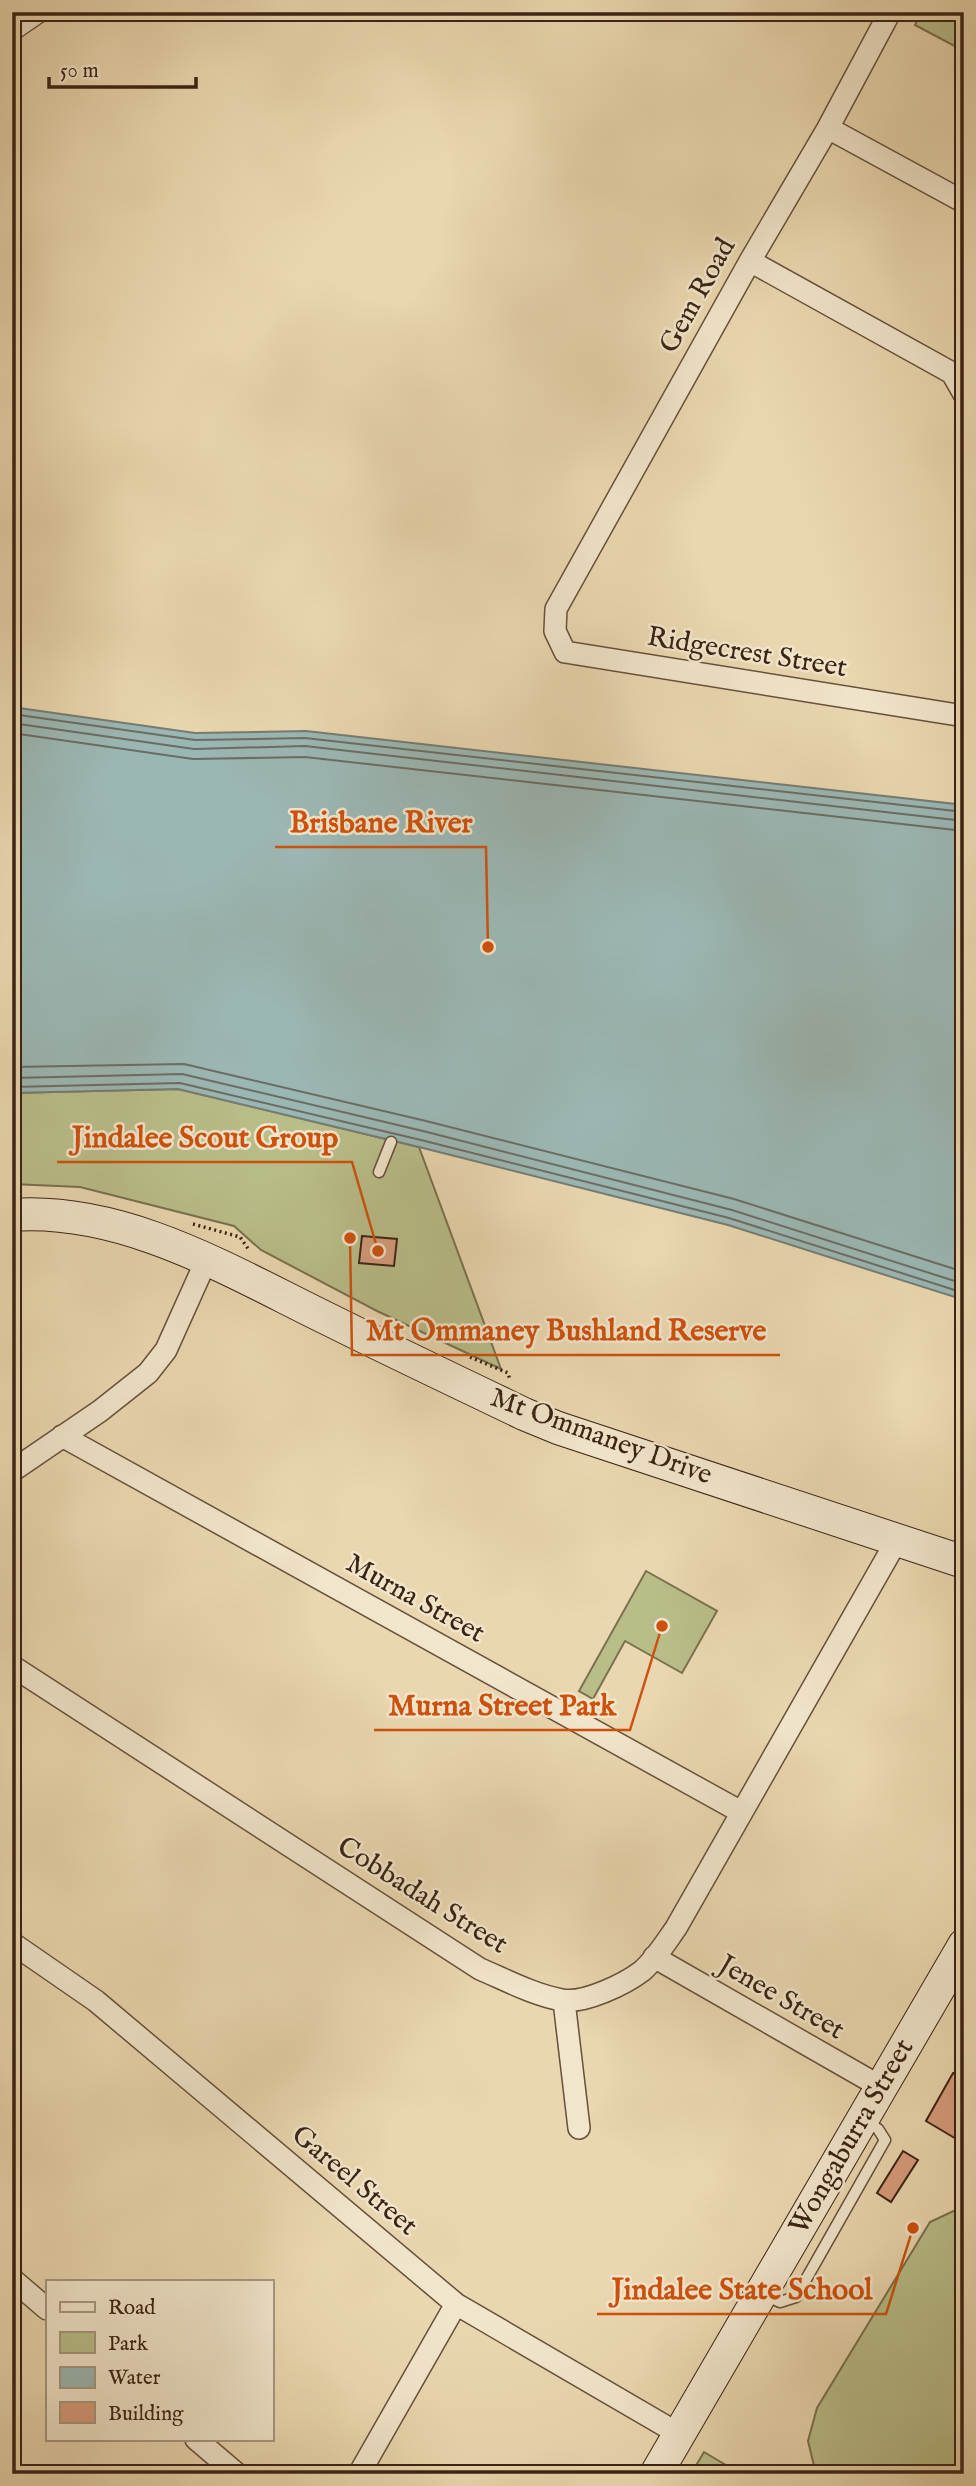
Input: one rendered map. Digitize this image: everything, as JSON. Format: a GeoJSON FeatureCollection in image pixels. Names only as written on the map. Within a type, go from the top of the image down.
{"type":"FeatureCollection","features":[{"type":"Feature","properties":{"kind":"street"},"geometry":{"type":"LineString","coordinates":[[12,30],[38,12]]}},
{"type":"Feature","properties":{"kind":"street","name":"Gem Road"},"geometry":{"type":"LineString","coordinates":[[555,609],[750,261],[828,128],[890,12]]}},
{"type":"Feature","properties":{"kind":"street"},"geometry":{"type":"LineString","coordinates":[[828,128],[964,202]]}},
{"type":"Feature","properties":{"kind":"street"},"geometry":{"type":"LineString","coordinates":[[750,261],[952,373],[964,394]]}},
{"type":"Feature","properties":{"kind":"street","name":"Ridgecrest Street"},"geometry":{"type":"LineString","coordinates":[[555,609],[555,631],[565,652],[964,716]]}},
{"type":"Feature","properties":{"kind":"street","name":"Mt Ommaney Drive"},"geometry":{"type":"LineString","coordinates":[[12,1215],[34,1213],[86,1219],[128,1229],[206,1261],[558,1428],[964,1562]]}},
{"type":"Feature","properties":{"kind":"street"},"geometry":{"type":"LineString","coordinates":[[12,1471],[100,1411],[148,1373],[166,1350],[206,1261]]}},
{"type":"Feature","properties":{"kind":"street","name":"Murna Street"},"geometry":{"type":"LineString","coordinates":[[62,1436],[741,1812]]}},
{"type":"Feature","properties":{"kind":"street","name":"Cobbadah Street"},"geometry":{"type":"LineString","coordinates":[[12,1666],[480,1969],[526,1989],[564,2001],[589,1997],[611,1989],[642,1970],[676,1928],[897,1540]]}},
{"type":"Feature","properties":{"kind":"street","name":"Gareel Street"},"geometry":{"type":"LineString","coordinates":[[12,1943],[96,2001],[456,2304],[679,2434]]}},
{"type":"Feature","properties":{"kind":"street","name":"Jenee Street"},"geometry":{"type":"LineString","coordinates":[[654,1957],[881,2087]]}},
{"type":"Feature","properties":{"kind":"street","name":"Wongaburra Street"},"geometry":{"type":"LineString","coordinates":[[656,2474],[862,2119],[957,1963]]}},
{"type":"Feature","properties":{"kind":"street"},"geometry":{"type":"LineString","coordinates":[[564,2001],[579,2128]]}},
{"type":"Feature","properties":{"kind":"street"},"geometry":{"type":"LineString","coordinates":[[12,2278],[46,2308]]}},
{"type":"Feature","properties":{"kind":"street"},"geometry":{"type":"LineString","coordinates":[[359,2474],[456,2304]]}},
{"type":"Feature","properties":{"kind":"street"},"geometry":{"type":"LineString","coordinates":[[197,2440],[237,2474]]}},
{"type":"Feature","properties":{"kind":"lane"},"geometry":{"type":"LineString","coordinates":[[379,1172],[391,1142]]}},
{"type":"Feature","properties":{"kind":"green space"},"geometry":{"type":"Polygon","coordinates":[[[921,12],[964,12],[964,51],[915,25],[921,12]]]}},
{"type":"Feature","properties":{"kind":"green space"},"geometry":{"type":"Polygon","coordinates":[[[178,1089],[419,1147],[501,1369],[377,1311],[261,1250],[234,1226],[80,1187],[12,1184],[12,1093],[178,1089]]]}},
{"type":"Feature","properties":{"kind":"green space"},"geometry":{"type":"Polygon","coordinates":[[[646,1571],[717,1611],[682,1673],[625,1641],[593,1699],[579,1691],[646,1571]]]}},
{"type":"Feature","properties":{"kind":"green space"},"geometry":{"type":"Polygon","coordinates":[[[964,2206],[964,2474],[816,2474],[808,2441],[817,2408],[930,2222],[964,2206]]]}},
{"type":"Feature","properties":{"kind":"green space"},"geometry":{"type":"Polygon","coordinates":[[[704,2452],[741,2474],[691,2474],[704,2452]]]}},
{"type":"Feature","properties":{"kind":"water"},"geometry":{"type":"Polygon","coordinates":[[[12,707],[195,733],[306,731],[964,805],[964,1300],[728,1225],[178,1089],[12,1093],[12,707]]]}},
{"type":"Feature","properties":{"kind":"building"},"geometry":{"type":"Polygon","coordinates":[[[362,1236],[397,1239],[394,1266],[359,1263],[362,1236]]]}},
{"type":"Feature","properties":{"kind":"building"},"geometry":{"type":"Polygon","coordinates":[[[953,2073],[964,2079],[964,2130],[958,2140],[926,2121],[953,2073]]]}},
{"type":"Feature","properties":{"kind":"building"},"geometry":{"type":"Polygon","coordinates":[[[903,2151],[918,2160],[891,2202],[877,2193],[903,2151]]]}},
{"type":"Feature","properties":{"kind":"place","name":"Brisbane River"},"geometry":{"type":"Point","coordinates":[488,947]}},
{"type":"Feature","properties":{"kind":"place","name":"Mt Ommaney Bushland Reserve"},"geometry":{"type":"Point","coordinates":[350,1238]}},
{"type":"Feature","properties":{"kind":"place","name":"Jindalee Scout Group"},"geometry":{"type":"Point","coordinates":[378,1251]}},
{"type":"Feature","properties":{"kind":"place","name":"Murna Street Park"},"geometry":{"type":"Point","coordinates":[662,1626]}},
{"type":"Feature","properties":{"kind":"place","name":"Jindalee State School"},"geometry":{"type":"Point","coordinates":[913,2228]}}]}
